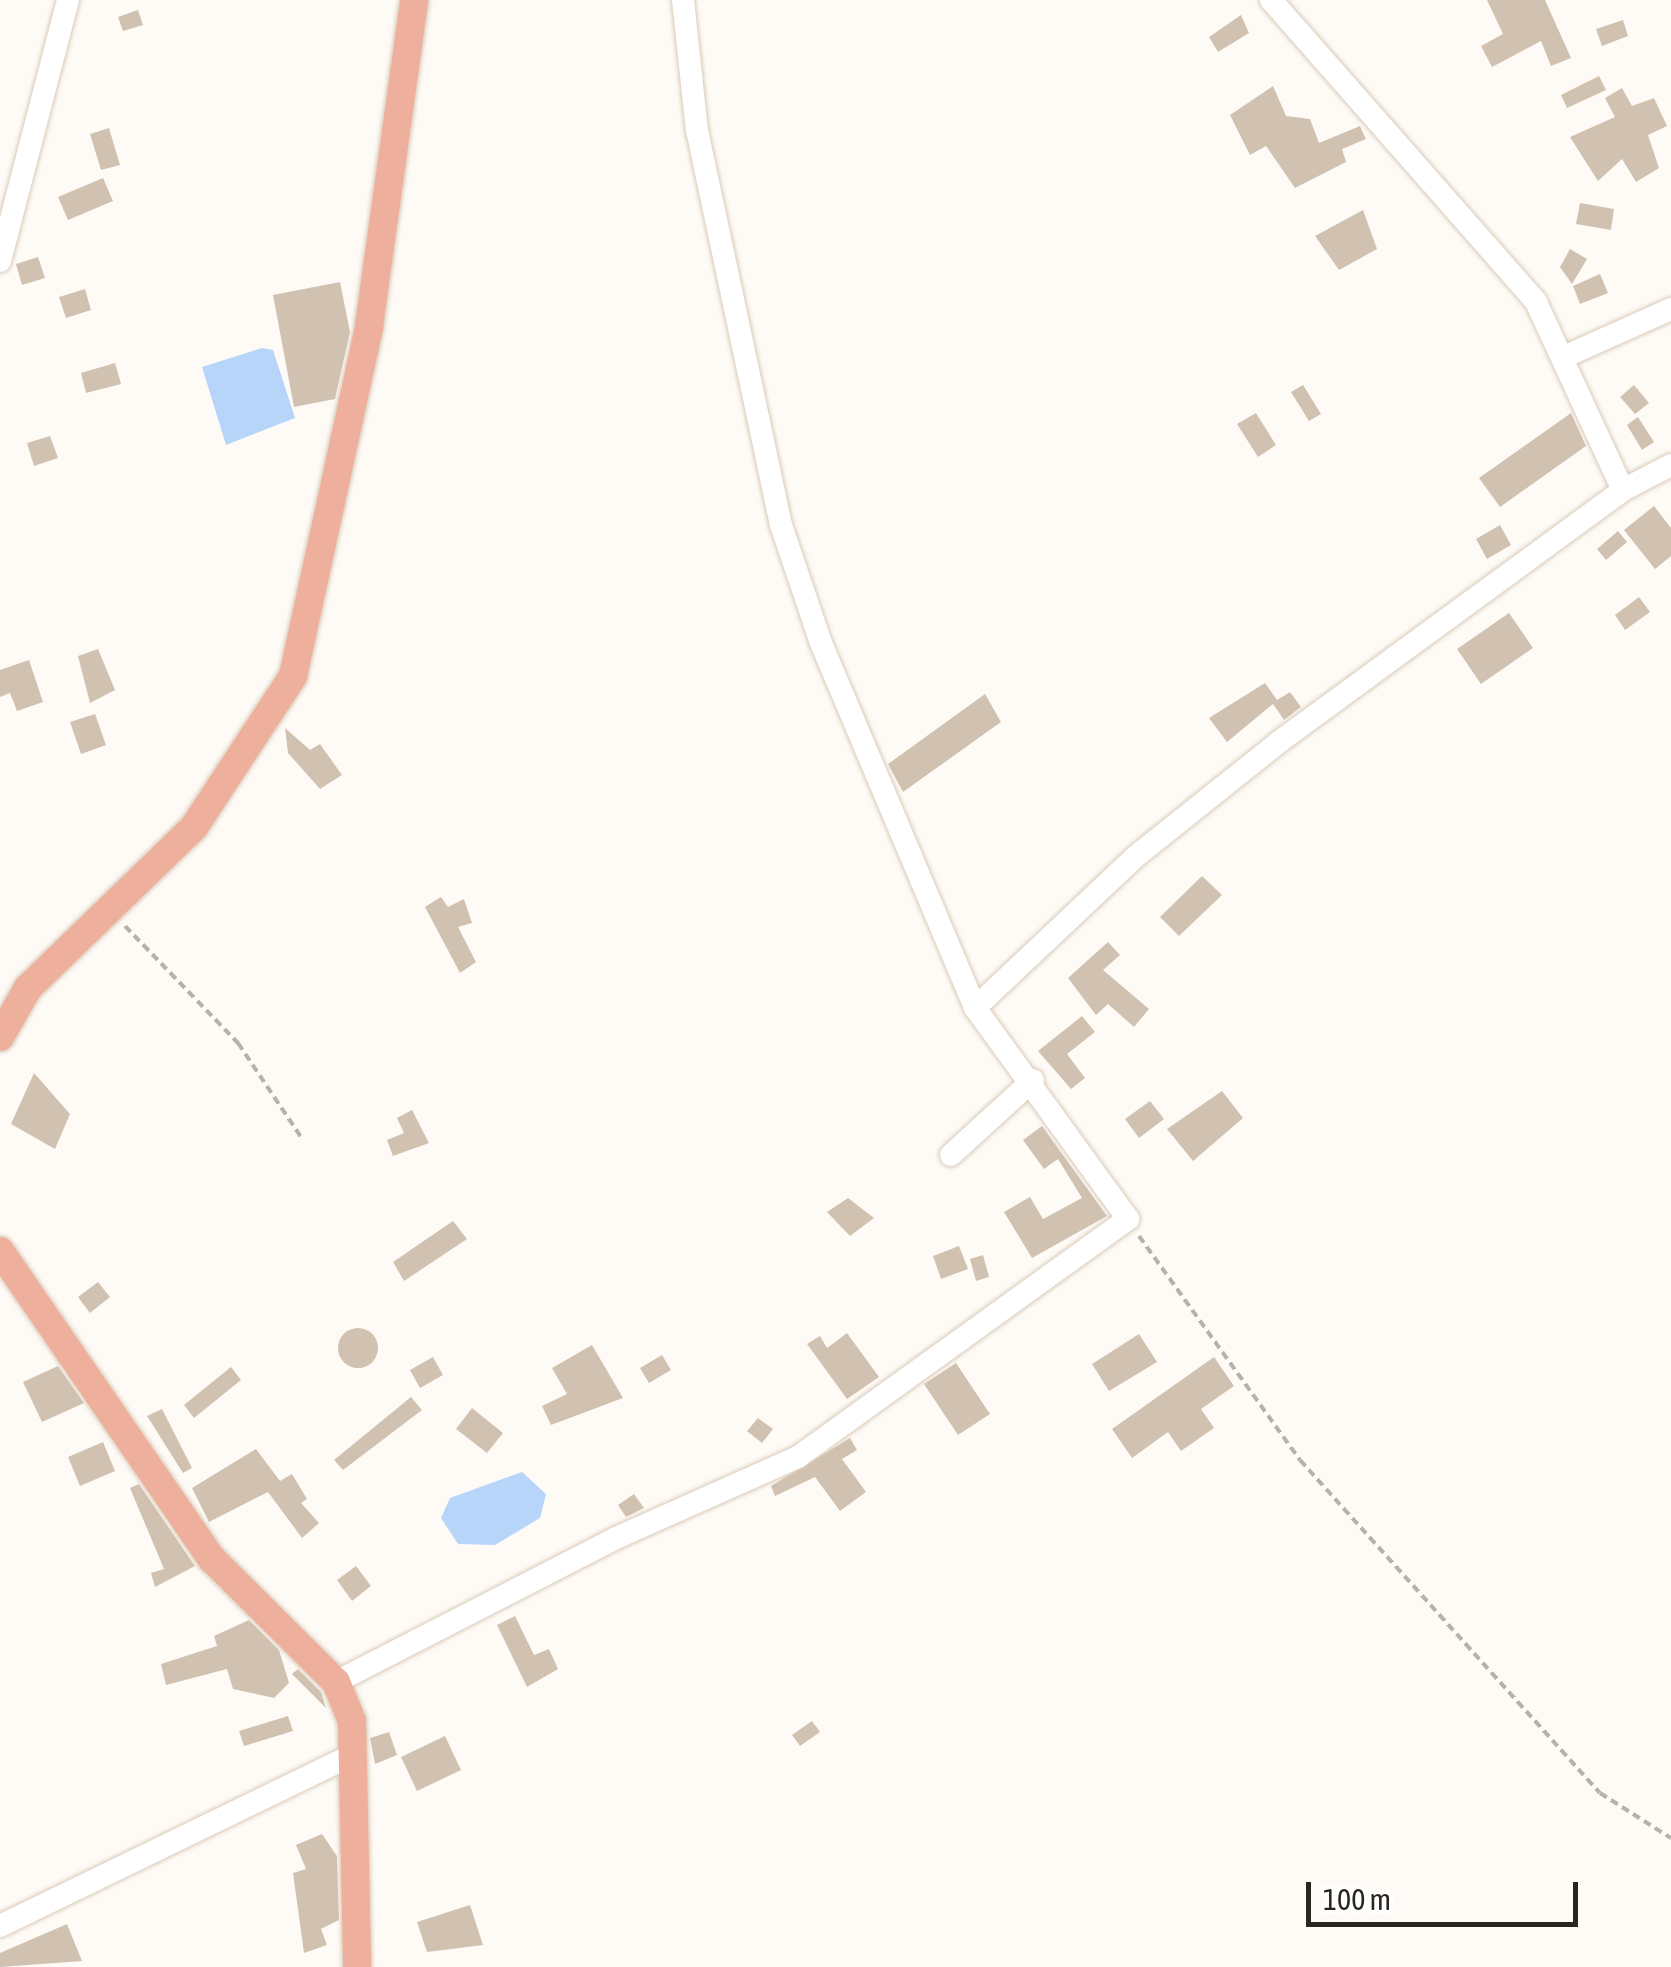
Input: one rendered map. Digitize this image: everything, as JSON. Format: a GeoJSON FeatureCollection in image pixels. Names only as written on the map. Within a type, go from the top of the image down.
{"type":"FeatureCollection","features":[{"type":"Feature","properties":{"kind":"main road"},"geometry":{"type":"LineString","coordinates":[[0,1037],[28,988],[112,911],[194,827],[292,676],[369,326],[414,0]]}},
{"type":"Feature","properties":{"kind":"main road"},"geometry":{"type":"LineString","coordinates":[[0,1251],[212,1559],[336,1682],[354,1754],[357,1967]]}},
{"type":"Feature","properties":{"kind":"street"},"geometry":{"type":"LineString","coordinates":[[0,261],[68,0]]}},
{"type":"Feature","properties":{"kind":"street"},"geometry":{"type":"LineString","coordinates":[[336,1682],[616,1538],[798,1457],[1128,1220],[1033,1080],[974,1008],[821,643],[781,525],[697,130],[683,0]]}},
{"type":"Feature","properties":{"kind":"street"},"geometry":{"type":"LineString","coordinates":[[1271,0],[1536,302],[1566,356],[1623,490]]}},
{"type":"Feature","properties":{"kind":"street"},"geometry":{"type":"LineString","coordinates":[[1566,356],[1671,309]]}},
{"type":"Feature","properties":{"kind":"street"},"geometry":{"type":"LineString","coordinates":[[974,1008],[1135,857],[1623,490],[1669,468]]}},
{"type":"Feature","properties":{"kind":"street"},"geometry":{"type":"LineString","coordinates":[[951,1155],[1033,1080]]}},
{"type":"Feature","properties":{"kind":"street"},"geometry":{"type":"LineString","coordinates":[[0,1926],[354,1754]]}},
{"type":"Feature","properties":{"kind":"path"},"geometry":{"type":"LineString","coordinates":[[112,911],[238,1043],[301,1138]]}},
{"type":"Feature","properties":{"kind":"path"},"geometry":{"type":"LineString","coordinates":[[1128,1220],[1300,1460],[1600,1792],[1671,1838]]}},
{"type":"Feature","properties":{"kind":"water"},"geometry":{"type":"Polygon","coordinates":[[[262,348],[273,350],[295,418],[226,445],[202,367],[262,348]]]}},
{"type":"Feature","properties":{"kind":"water"},"geometry":{"type":"Polygon","coordinates":[[[522,1472],[546,1494],[540,1518],[495,1545],[458,1544],[441,1518],[450,1498],[522,1472]]]}},
{"type":"Feature","properties":{"kind":"building"},"geometry":{"type":"Polygon","coordinates":[[[1487,0],[1545,0],[1571,58],[1551,66],[1541,41],[1492,67],[1481,46],[1503,34],[1487,0]]]}},
{"type":"Feature","properties":{"kind":"building"},"geometry":{"type":"Polygon","coordinates":[[[138,10],[143,25],[123,31],[118,17],[138,10]]]}},
{"type":"Feature","properties":{"kind":"building"},"geometry":{"type":"Polygon","coordinates":[[[1241,15],[1249,33],[1218,52],[1209,37],[1241,15]]]}},
{"type":"Feature","properties":{"kind":"building"},"geometry":{"type":"Polygon","coordinates":[[[1623,20],[1628,36],[1602,46],[1596,29],[1623,20]]]}},
{"type":"Feature","properties":{"kind":"building"},"geometry":{"type":"Polygon","coordinates":[[[1599,76],[1606,90],[1567,108],[1561,95],[1599,76]]]}},
{"type":"Feature","properties":{"kind":"building"},"geometry":{"type":"Polygon","coordinates":[[[1273,86],[1286,116],[1310,119],[1319,143],[1360,126],[1366,139],[1342,149],[1346,162],[1295,188],[1266,146],[1250,155],[1230,115],[1273,86]]]}},
{"type":"Feature","properties":{"kind":"building"},"geometry":{"type":"Polygon","coordinates":[[[1622,88],[1632,106],[1654,98],[1667,126],[1648,135],[1659,168],[1636,182],[1622,159],[1598,181],[1570,137],[1615,117],[1605,98],[1622,88]]]}},
{"type":"Feature","properties":{"kind":"building"},"geometry":{"type":"Polygon","coordinates":[[[109,128],[120,165],[101,170],[90,134],[109,128]]]}},
{"type":"Feature","properties":{"kind":"building"},"geometry":{"type":"Polygon","coordinates":[[[103,178],[113,201],[68,220],[58,197],[103,178]]]}},
{"type":"Feature","properties":{"kind":"building"},"geometry":{"type":"Polygon","coordinates":[[[1580,203],[1614,209],[1611,230],[1576,224],[1580,203]]]}},
{"type":"Feature","properties":{"kind":"building"},"geometry":{"type":"Polygon","coordinates":[[[1363,210],[1377,249],[1339,270],[1315,236],[1363,210]]]}},
{"type":"Feature","properties":{"kind":"building"},"geometry":{"type":"Polygon","coordinates":[[[1570,249],[1587,259],[1572,284],[1560,267],[1570,249]]]}},
{"type":"Feature","properties":{"kind":"building"},"geometry":{"type":"Polygon","coordinates":[[[38,257],[45,278],[22,285],[16,264],[38,257]]]}},
{"type":"Feature","properties":{"kind":"building"},"geometry":{"type":"Polygon","coordinates":[[[1600,274],[1608,293],[1580,304],[1573,286],[1600,274]]]}},
{"type":"Feature","properties":{"kind":"building"},"geometry":{"type":"Polygon","coordinates":[[[340,282],[350,332],[335,399],[294,407],[273,295],[340,282]]]}},
{"type":"Feature","properties":{"kind":"building"},"geometry":{"type":"Polygon","coordinates":[[[85,289],[91,310],[66,318],[59,297],[85,289]]]}},
{"type":"Feature","properties":{"kind":"building"},"geometry":{"type":"Polygon","coordinates":[[[115,363],[121,384],[86,393],[81,373],[115,363]]]}},
{"type":"Feature","properties":{"kind":"building"},"geometry":{"type":"Polygon","coordinates":[[[1303,385],[1321,414],[1309,421],[1291,392],[1303,385]]]}},
{"type":"Feature","properties":{"kind":"building"},"geometry":{"type":"Polygon","coordinates":[[[1634,385],[1649,403],[1635,414],[1620,397],[1634,385]]]}},
{"type":"Feature","properties":{"kind":"building"},"geometry":{"type":"Polygon","coordinates":[[[1256,413],[1276,445],[1258,457],[1237,424],[1256,413]]]}},
{"type":"Feature","properties":{"kind":"building"},"geometry":{"type":"Polygon","coordinates":[[[1571,413],[1586,446],[1500,507],[1479,478],[1571,413]]]}},
{"type":"Feature","properties":{"kind":"building"},"geometry":{"type":"Polygon","coordinates":[[[1638,417],[1654,442],[1642,450],[1627,425],[1638,417]]]}},
{"type":"Feature","properties":{"kind":"building"},"geometry":{"type":"Polygon","coordinates":[[[50,436],[58,458],[34,466],[27,443],[50,436]]]}},
{"type":"Feature","properties":{"kind":"building"},"geometry":{"type":"Polygon","coordinates":[[[1654,506],[1671,528],[1671,556],[1655,569],[1624,530],[1654,506]]]}},
{"type":"Feature","properties":{"kind":"building"},"geometry":{"type":"Polygon","coordinates":[[[1500,525],[1511,545],[1487,559],[1476,539],[1500,525]]]}},
{"type":"Feature","properties":{"kind":"building"},"geometry":{"type":"Polygon","coordinates":[[[1618,531],[1627,542],[1606,560],[1597,549],[1618,531]]]}},
{"type":"Feature","properties":{"kind":"building"},"geometry":{"type":"Polygon","coordinates":[[[1639,597],[1650,612],[1625,630],[1615,615],[1639,597]]]}},
{"type":"Feature","properties":{"kind":"building"},"geometry":{"type":"Polygon","coordinates":[[[1509,613],[1533,648],[1481,684],[1457,649],[1509,613]]]}},
{"type":"Feature","properties":{"kind":"building"},"geometry":{"type":"Polygon","coordinates":[[[98,649],[115,690],[90,703],[78,656],[98,649]]]}},
{"type":"Feature","properties":{"kind":"building"},"geometry":{"type":"Polygon","coordinates":[[[29,660],[43,702],[17,711],[10,693],[0,697],[0,670],[29,660]]]}},
{"type":"Feature","properties":{"kind":"building"},"geometry":{"type":"Polygon","coordinates":[[[1265,683],[1277,700],[1290,692],[1301,707],[1284,720],[1273,704],[1227,742],[1209,718],[1265,683]]]}},
{"type":"Feature","properties":{"kind":"building"},"geometry":{"type":"Polygon","coordinates":[[[985,694],[1001,722],[903,792],[888,764],[985,694]]]}},
{"type":"Feature","properties":{"kind":"building"},"geometry":{"type":"Polygon","coordinates":[[[95,714],[106,745],[81,754],[70,722],[95,714]]]}},
{"type":"Feature","properties":{"kind":"building"},"geometry":{"type":"Polygon","coordinates":[[[285,728],[310,750],[320,744],[342,775],[320,789],[288,753],[285,728]]]}},
{"type":"Feature","properties":{"kind":"building"},"geometry":{"type":"Polygon","coordinates":[[[1202,876],[1222,895],[1179,936],[1160,917],[1202,876]]]}},
{"type":"Feature","properties":{"kind":"building"},"geometry":{"type":"Polygon","coordinates":[[[441,897],[448,907],[464,899],[472,923],[458,927],[476,962],[460,973],[425,907],[441,897]]]}},
{"type":"Feature","properties":{"kind":"building"},"geometry":{"type":"Polygon","coordinates":[[[1108,942],[1120,955],[1103,970],[1149,1009],[1134,1027],[1108,1004],[1096,1015],[1068,978],[1108,942]]]}},
{"type":"Feature","properties":{"kind":"building"},"geometry":{"type":"Polygon","coordinates":[[[1082,1016],[1095,1032],[1067,1054],[1085,1078],[1071,1089],[1038,1051],[1082,1016]]]}},
{"type":"Feature","properties":{"kind":"building"},"geometry":{"type":"Polygon","coordinates":[[[34,1073],[70,1114],[55,1149],[11,1124],[34,1073]]]}},
{"type":"Feature","properties":{"kind":"building"},"geometry":{"type":"Polygon","coordinates":[[[1222,1091],[1243,1118],[1193,1161],[1167,1129],[1222,1091]]]}},
{"type":"Feature","properties":{"kind":"building"},"geometry":{"type":"Polygon","coordinates":[[[1150,1101],[1164,1119],[1139,1138],[1125,1119],[1150,1101]]]}},
{"type":"Feature","properties":{"kind":"building"},"geometry":{"type":"Polygon","coordinates":[[[412,1110],[429,1143],[393,1156],[387,1140],[404,1133],[397,1118],[412,1110]]]}},
{"type":"Feature","properties":{"kind":"building"},"geometry":{"type":"Polygon","coordinates":[[[1042,1126],[1107,1216],[1032,1258],[1004,1212],[1030,1197],[1043,1219],[1082,1198],[1058,1159],[1044,1169],[1023,1140],[1042,1126]]]}},
{"type":"Feature","properties":{"kind":"building"},"geometry":{"type":"Polygon","coordinates":[[[848,1198],[874,1218],[850,1236],[827,1212],[848,1198]]]}},
{"type":"Feature","properties":{"kind":"building"},"geometry":{"type":"Polygon","coordinates":[[[453,1221],[467,1239],[404,1281],[393,1262],[453,1221]]]}},
{"type":"Feature","properties":{"kind":"building"},"geometry":{"type":"Polygon","coordinates":[[[959,1246],[968,1269],[941,1279],[933,1256],[959,1246]]]}},
{"type":"Feature","properties":{"kind":"building"},"geometry":{"type":"Polygon","coordinates":[[[983,1255],[989,1277],[976,1281],[970,1259],[983,1255]]]}},
{"type":"Feature","properties":{"kind":"building"},"geometry":{"type":"Polygon","coordinates":[[[98,1282],[110,1297],[90,1313],[78,1297],[98,1282]]]}},
{"type":"Feature","properties":{"kind":"building"},"geometry":{"type":"Polygon","coordinates":[[[358,1328],[372,1334],[378,1348],[372,1362],[358,1368],[344,1362],[338,1348],[344,1334],[358,1328]]]}},
{"type":"Feature","properties":{"kind":"building"},"geometry":{"type":"Polygon","coordinates":[[[847,1333],[879,1377],[847,1399],[807,1344],[820,1336],[827,1348],[847,1333]]]}},
{"type":"Feature","properties":{"kind":"building"},"geometry":{"type":"Polygon","coordinates":[[[1139,1334],[1157,1362],[1109,1391],[1092,1364],[1139,1334]]]}},
{"type":"Feature","properties":{"kind":"building"},"geometry":{"type":"Polygon","coordinates":[[[592,1345],[623,1398],[551,1425],[542,1406],[567,1394],[552,1368],[592,1345]]]}},
{"type":"Feature","properties":{"kind":"building"},"geometry":{"type":"Polygon","coordinates":[[[662,1355],[671,1370],[649,1383],[640,1368],[662,1355]]]}},
{"type":"Feature","properties":{"kind":"building"},"geometry":{"type":"Polygon","coordinates":[[[433,1357],[443,1375],[420,1388],[410,1370],[433,1357]]]}},
{"type":"Feature","properties":{"kind":"building"},"geometry":{"type":"Polygon","coordinates":[[[1214,1357],[1234,1386],[1201,1409],[1214,1428],[1181,1451],[1168,1432],[1132,1458],[1112,1429],[1214,1357]]]}},
{"type":"Feature","properties":{"kind":"building"},"geometry":{"type":"Polygon","coordinates":[[[956,1363],[990,1414],[958,1435],[924,1384],[956,1363]]]}},
{"type":"Feature","properties":{"kind":"building"},"geometry":{"type":"Polygon","coordinates":[[[58,1366],[84,1403],[42,1422],[23,1382],[58,1366]]]}},
{"type":"Feature","properties":{"kind":"building"},"geometry":{"type":"Polygon","coordinates":[[[231,1367],[241,1380],[194,1418],[184,1405],[231,1367]]]}},
{"type":"Feature","properties":{"kind":"building"},"geometry":{"type":"Polygon","coordinates":[[[411,1397],[422,1410],[343,1470],[334,1460],[411,1397]]]}},
{"type":"Feature","properties":{"kind":"building"},"geometry":{"type":"Polygon","coordinates":[[[472,1408],[503,1433],[487,1453],[456,1429],[472,1408]]]}},
{"type":"Feature","properties":{"kind":"building"},"geometry":{"type":"Polygon","coordinates":[[[162,1409],[192,1468],[183,1473],[147,1416],[162,1409]]]}},
{"type":"Feature","properties":{"kind":"building"},"geometry":{"type":"Polygon","coordinates":[[[758,1418],[773,1429],[762,1443],[747,1431],[758,1418]]]}},
{"type":"Feature","properties":{"kind":"building"},"geometry":{"type":"Polygon","coordinates":[[[850,1438],[857,1450],[842,1459],[866,1492],[840,1511],[815,1477],[775,1496],[771,1486],[850,1438]]]}},
{"type":"Feature","properties":{"kind":"building"},"geometry":{"type":"Polygon","coordinates":[[[103,1442],[115,1471],[80,1486],[68,1457],[103,1442]]]}},
{"type":"Feature","properties":{"kind":"building"},"geometry":{"type":"Polygon","coordinates":[[[256,1449],[280,1481],[292,1474],[307,1499],[301,1503],[319,1523],[302,1538],[268,1492],[209,1522],[192,1488],[256,1449]]]}},
{"type":"Feature","properties":{"kind":"building"},"geometry":{"type":"Polygon","coordinates":[[[139,1484],[195,1566],[155,1587],[151,1573],[164,1569],[130,1488],[139,1484]]]}},
{"type":"Feature","properties":{"kind":"building"},"geometry":{"type":"Polygon","coordinates":[[[634,1494],[644,1508],[626,1517],[618,1505],[634,1494]]]}},
{"type":"Feature","properties":{"kind":"building"},"geometry":{"type":"Polygon","coordinates":[[[356,1566],[371,1586],[352,1601],[337,1580],[356,1566]]]}},
{"type":"Feature","properties":{"kind":"building"},"geometry":{"type":"Polygon","coordinates":[[[515,1616],[534,1655],[549,1649],[558,1669],[527,1687],[497,1625],[515,1616]]]}},
{"type":"Feature","properties":{"kind":"building"},"geometry":{"type":"Polygon","coordinates":[[[249,1620],[279,1650],[289,1683],[274,1698],[233,1689],[227,1669],[166,1685],[161,1664],[217,1646],[214,1636],[249,1620]]]}},
{"type":"Feature","properties":{"kind":"building"},"geometry":{"type":"Polygon","coordinates":[[[298,1669],[321,1692],[326,1708],[292,1674],[298,1669]]]}},
{"type":"Feature","properties":{"kind":"building"},"geometry":{"type":"Polygon","coordinates":[[[288,1716],[293,1731],[244,1746],[239,1731],[288,1716]]]}},
{"type":"Feature","properties":{"kind":"building"},"geometry":{"type":"Polygon","coordinates":[[[812,1721],[820,1732],[800,1746],[792,1735],[812,1721]]]}},
{"type":"Feature","properties":{"kind":"building"},"geometry":{"type":"Polygon","coordinates":[[[389,1732],[397,1755],[375,1764],[370,1738],[389,1732]]]}},
{"type":"Feature","properties":{"kind":"building"},"geometry":{"type":"Polygon","coordinates":[[[445,1736],[461,1770],[417,1791],[401,1757],[445,1736]]]}},
{"type":"Feature","properties":{"kind":"building"},"geometry":{"type":"Polygon","coordinates":[[[322,1834],[337,1856],[339,1920],[321,1929],[327,1945],[304,1953],[293,1873],[306,1869],[296,1845],[322,1834]]]}},
{"type":"Feature","properties":{"kind":"building"},"geometry":{"type":"Polygon","coordinates":[[[470,1905],[483,1945],[427,1952],[417,1922],[470,1905]]]}},
{"type":"Feature","properties":{"kind":"building"},"geometry":{"type":"Polygon","coordinates":[[[67,1924],[82,1961],[0,1967],[0,1953],[67,1924]]]}}]}
